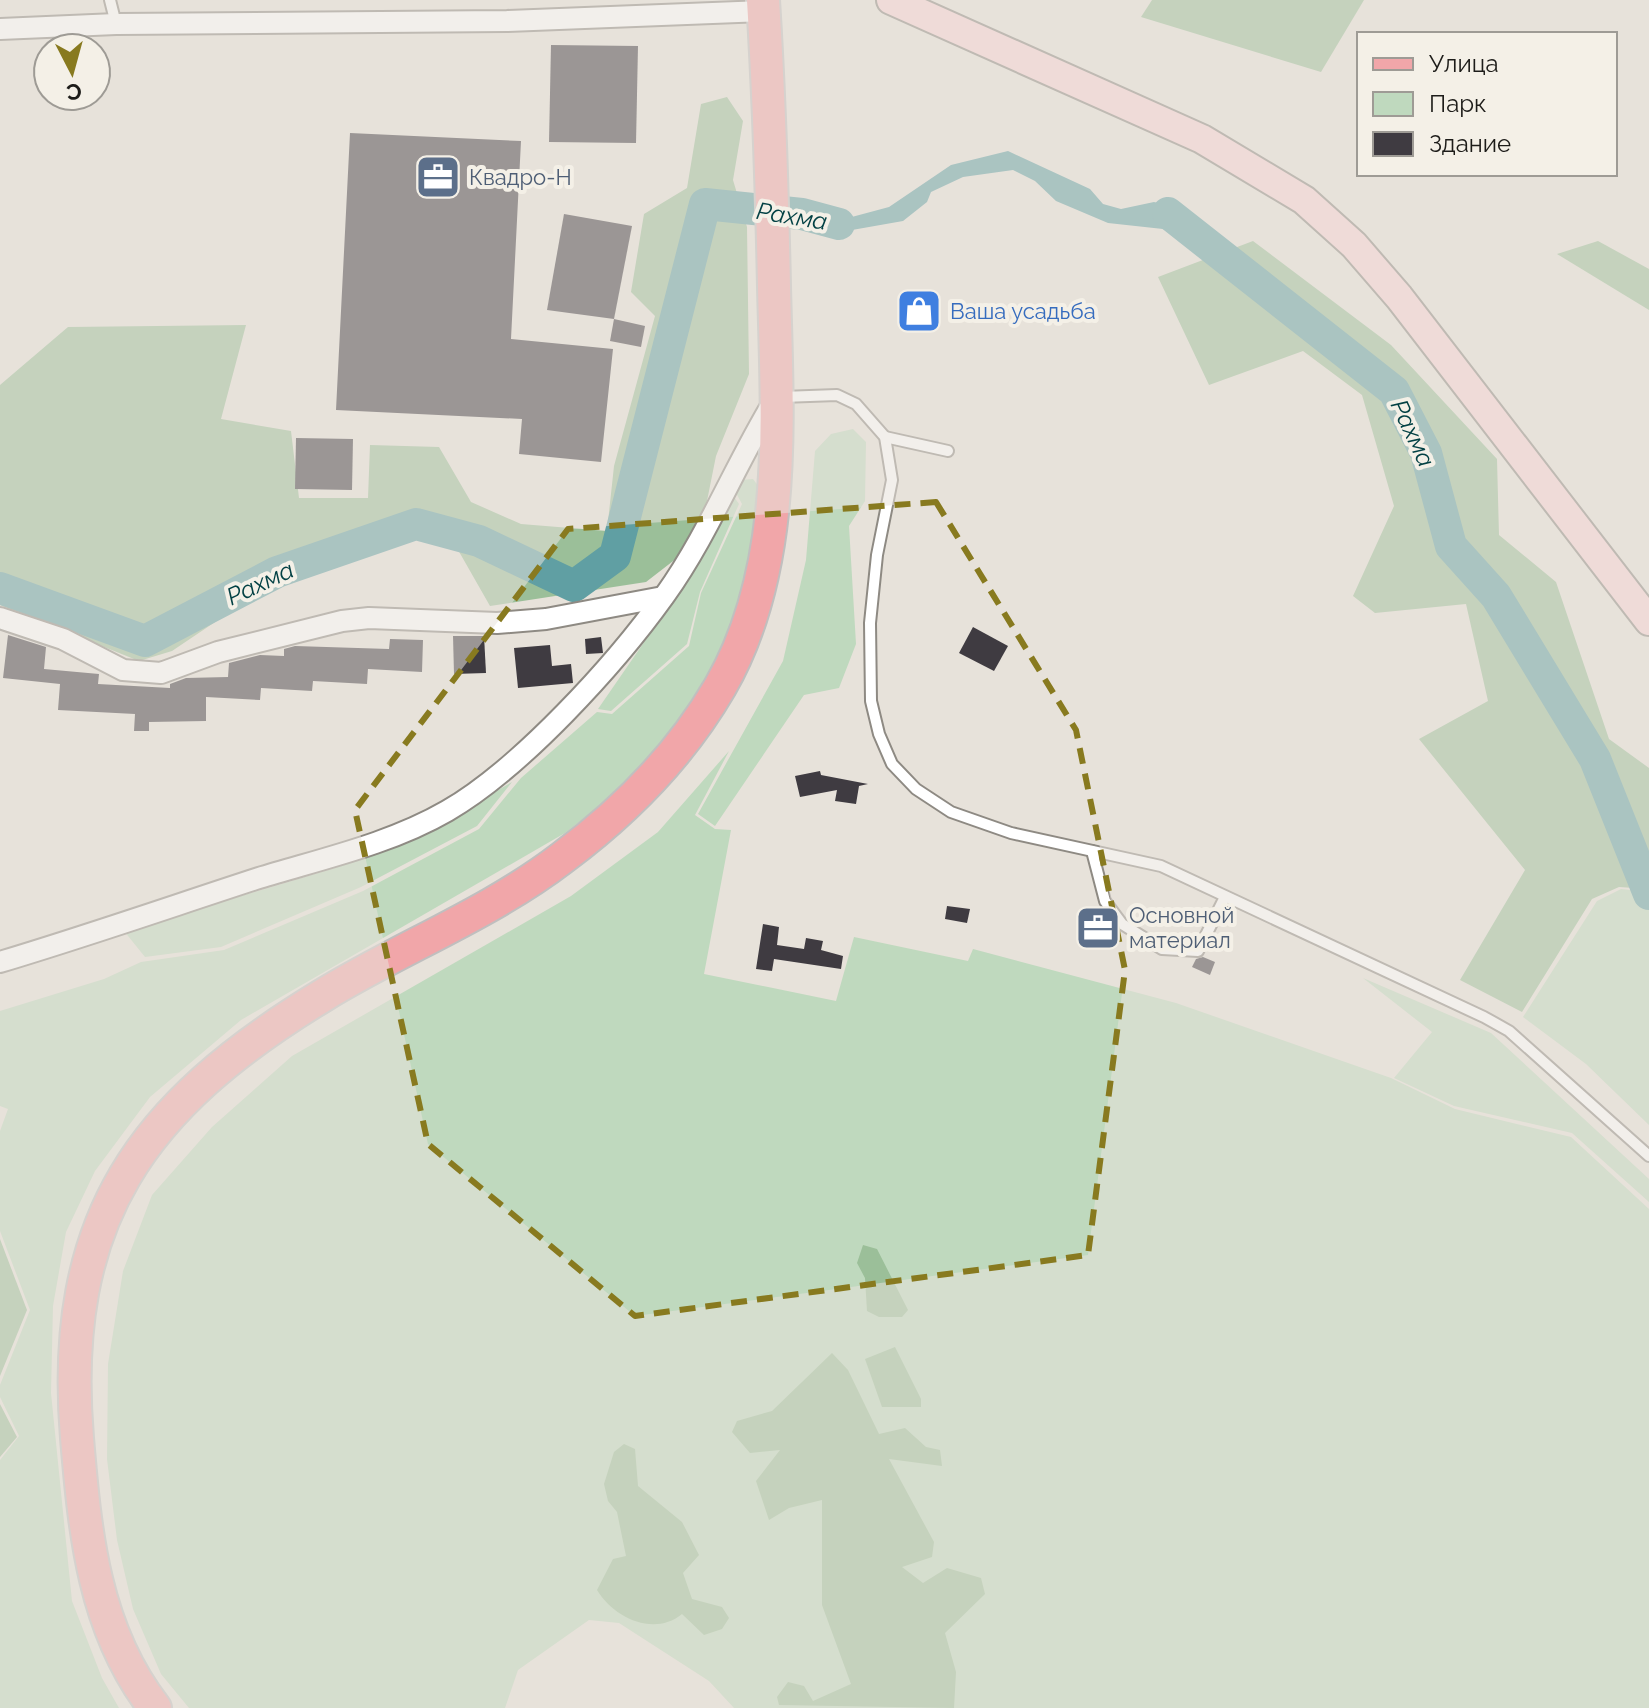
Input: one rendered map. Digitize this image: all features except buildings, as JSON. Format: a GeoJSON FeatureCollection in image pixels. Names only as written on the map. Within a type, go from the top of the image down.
{"type":"FeatureCollection","features":[{"type":"Feature","properties":{"kind":"main road"},"geometry":{"type":"LineString","coordinates":[[155,1708],[120,1655],[91,1565],[76,1427],[76,1326],[85,1275],[100,1224],[120,1181],[142,1146],[173,1110],[221,1064],[323,995],[558,862],[609,820],[663,765],[693,729],[723,681],[747,623],[769,535],[776,398],[764,5]]}},
{"type":"Feature","properties":{"kind":"street"},"geometry":{"type":"LineString","coordinates":[[891,0],[1202,139],[1304,200],[1354,245],[1399,297],[1649,621]]}},
{"type":"Feature","properties":{"kind":"street"},"geometry":{"type":"LineString","coordinates":[[0,29],[116,24],[507,21],[764,5]]}},
{"type":"Feature","properties":{"kind":"street"},"geometry":{"type":"LineString","coordinates":[[0,962],[373,842],[446,812],[480,790],[518,757],[624,649],[695,552],[742,452],[776,398]]}},
{"type":"Feature","properties":{"kind":"street"},"geometry":{"type":"LineString","coordinates":[[0,618],[63,639],[123,670],[161,673],[218,652],[342,621],[369,618],[497,623],[546,619],[663,597]]}},
{"type":"Feature","properties":{"kind":"lane"},"geometry":{"type":"LineString","coordinates":[[110,0],[116,24]]}},
{"type":"Feature","properties":{"kind":"lane"},"geometry":{"type":"LineString","coordinates":[[776,398],[837,395],[856,404],[885,437],[892,480],[877,555],[870,623],[871,685],[879,734],[892,764],[916,789],[951,812],[1011,833],[1161,866],[1509,1031],[1649,1156]]}},
{"type":"Feature","properties":{"kind":"lane"},"geometry":{"type":"LineString","coordinates":[[885,437],[948,451]]}},
{"type":"Feature","properties":{"kind":"lane"},"geometry":{"type":"LineString","coordinates":[[1092,851],[1105,901],[1122,924],[1162,949],[1198,951],[1225,897]]}},
{"type":"Feature","properties":{"kind":"highlighted area"},"geometry":{"type":"Polygon","coordinates":[[[936,502],[1076,730],[1125,970],[1088,1255],[635,1316],[428,1144],[355,810],[568,529],[936,502]]]}},
{"type":"Feature","properties":{"kind":"green space"},"geometry":{"type":"Polygon","coordinates":[[[1152,0],[1364,0],[1321,72],[1141,17],[1152,0]]]}},
{"type":"Feature","properties":{"kind":"green space"},"geometry":{"type":"Polygon","coordinates":[[[727,97],[743,121],[733,180],[747,227],[749,374],[716,456],[699,541],[646,582],[490,606],[441,520],[332,569],[279,579],[172,651],[139,661],[0,605],[0,385],[68,327],[246,325],[221,419],[291,431],[299,498],[368,498],[370,445],[439,447],[471,502],[521,524],[607,531],[614,466],[655,316],[631,292],[644,214],[687,188],[701,104],[727,97]]]}},
{"type":"Feature","properties":{"kind":"green space"},"geometry":{"type":"Polygon","coordinates":[[[1253,241],[1391,345],[1497,459],[1499,535],[1556,582],[1609,739],[1649,768],[1649,889],[1619,887],[1592,899],[1522,1012],[1460,980],[1525,870],[1419,739],[1488,701],[1466,604],[1375,613],[1353,596],[1394,506],[1362,395],[1303,351],[1209,385],[1158,277],[1253,241]]]}},
{"type":"Feature","properties":{"kind":"green space"},"geometry":{"type":"Polygon","coordinates":[[[1598,241],[1649,269],[1649,310],[1557,254],[1598,241]]]}},
{"type":"Feature","properties":{"kind":"green space"},"geometry":{"type":"Polygon","coordinates":[[[853,429],[866,442],[865,501],[849,526],[856,644],[839,688],[804,695],[715,826],[698,814],[783,661],[806,560],[815,451],[831,434],[853,429]]]}},
{"type":"Feature","properties":{"kind":"green space"},"geometry":{"type":"Polygon","coordinates":[[[753,479],[762,491],[749,587],[723,662],[685,726],[635,779],[565,833],[241,1020],[150,1097],[95,1171],[66,1232],[53,1306],[51,1393],[72,1601],[102,1678],[119,1708],[0,1708],[0,1460],[19,1436],[0,1397],[0,1385],[30,1310],[0,1231],[0,1131],[8,1109],[0,1106],[0,1011],[104,979],[141,962],[224,950],[363,891],[479,829],[521,778],[597,712],[612,714],[689,646],[701,593],[742,504],[735,491],[740,480],[753,479]]]}},
{"type":"Feature","properties":{"kind":"green space"},"geometry":{"type":"Polygon","coordinates":[[[732,494],[739,504],[700,592],[687,644],[611,711],[598,709],[696,567],[732,494]]]}},
{"type":"Feature","properties":{"kind":"green space"},"geometry":{"type":"Polygon","coordinates":[[[729,751],[695,815],[715,829],[731,830],[704,974],[836,1001],[854,937],[968,961],[973,949],[1176,1003],[1391,1078],[1455,1109],[1571,1137],[1649,1209],[1649,1708],[734,1708],[709,1681],[619,1623],[589,1620],[518,1670],[505,1708],[189,1708],[161,1674],[133,1609],[117,1540],[107,1459],[108,1364],[123,1271],[152,1195],[212,1127],[292,1056],[571,896],[658,832],[729,751]]]}},
{"type":"Feature","properties":{"kind":"green space"},"geometry":{"type":"Polygon","coordinates":[[[512,782],[477,826],[361,887],[221,947],[145,957],[124,931],[335,868],[410,840],[512,782]]]}},
{"type":"Feature","properties":{"kind":"green space"},"geometry":{"type":"Polygon","coordinates":[[[1621,889],[1649,892],[1649,1125],[1586,1064],[1523,1017],[1597,901],[1621,889]]]}},
{"type":"Feature","properties":{"kind":"green space"},"geometry":{"type":"Polygon","coordinates":[[[1363,978],[1491,1033],[1649,1179],[1649,1202],[1572,1133],[1454,1106],[1394,1078],[1432,1032],[1363,978]]]}},
{"type":"Feature","properties":{"kind":"green space"},"geometry":{"type":"Polygon","coordinates":[[[0,1239],[27,1310],[0,1376],[0,1239]]]}},
{"type":"Feature","properties":{"kind":"green space"},"geometry":{"type":"Polygon","coordinates":[[[863,1245],[877,1249],[908,1310],[902,1317],[879,1317],[867,1311],[865,1278],[857,1263],[863,1245]]]}},
{"type":"Feature","properties":{"kind":"green space"},"geometry":{"type":"Polygon","coordinates":[[[895,1347],[921,1399],[921,1407],[882,1407],[865,1359],[895,1347]]]}},
{"type":"Feature","properties":{"kind":"green space"},"geometry":{"type":"Polygon","coordinates":[[[832,1353],[848,1370],[879,1434],[905,1428],[926,1447],[940,1450],[942,1466],[889,1459],[934,1542],[932,1557],[902,1567],[923,1583],[947,1568],[981,1578],[985,1594],[945,1633],[956,1672],[954,1708],[779,1705],[777,1697],[788,1682],[804,1686],[813,1701],[851,1684],[822,1605],[822,1500],[789,1508],[769,1520],[756,1481],[780,1450],[750,1453],[732,1432],[737,1421],[772,1411],[832,1353]]]}},
{"type":"Feature","properties":{"kind":"green space"},"geometry":{"type":"Polygon","coordinates":[[[0,1404],[17,1437],[0,1457],[0,1404]]]}},
{"type":"Feature","properties":{"kind":"green space"},"geometry":{"type":"Polygon","coordinates":[[[624,1444],[635,1449],[638,1486],[682,1522],[699,1555],[683,1573],[692,1599],[722,1607],[729,1618],[722,1629],[704,1635],[682,1614],[659,1624],[635,1621],[614,1609],[597,1590],[613,1559],[626,1556],[617,1512],[608,1501],[604,1484],[614,1452],[624,1444]]]}},
{"type":"Feature","properties":{"kind":"water"},"geometry":{"type":"Polygon","coordinates":[[[1008,151],[1090,189],[1103,204],[1121,209],[1154,202],[1174,207],[1208,231],[1200,248],[1163,229],[1108,223],[1056,201],[1035,181],[1013,170],[963,177],[931,192],[927,202],[903,221],[835,233],[811,222],[797,222],[797,206],[848,218],[889,207],[951,165],[1008,151]]]}},
{"type":"Feature","properties":{"kind":"waterway","name":"Рахма"},"geometry":{"type":"LineString","coordinates":[[0,588],[145,641],[277,572],[416,524],[479,541],[574,586],[615,556],[705,204],[802,214],[839,224]]}},
{"type":"Feature","properties":{"kind":"waterway","name":"Рахма"},"geometry":{"type":"LineString","coordinates":[[1168,213],[1394,391],[1426,453],[1451,546],[1496,596],[1595,759],[1649,894]]}},
{"type":"Feature","properties":{"kind":"place","name":"Квадро-Н"},"geometry":{"type":"Point","coordinates":[438,177]}},
{"type":"Feature","properties":{"kind":"place","name":"Ваша усадьба"},"geometry":{"type":"Point","coordinates":[919,311]}},
{"type":"Feature","properties":{"kind":"place","name":"Основной материал"},"geometry":{"type":"Point","coordinates":[1098,928]}}]}
